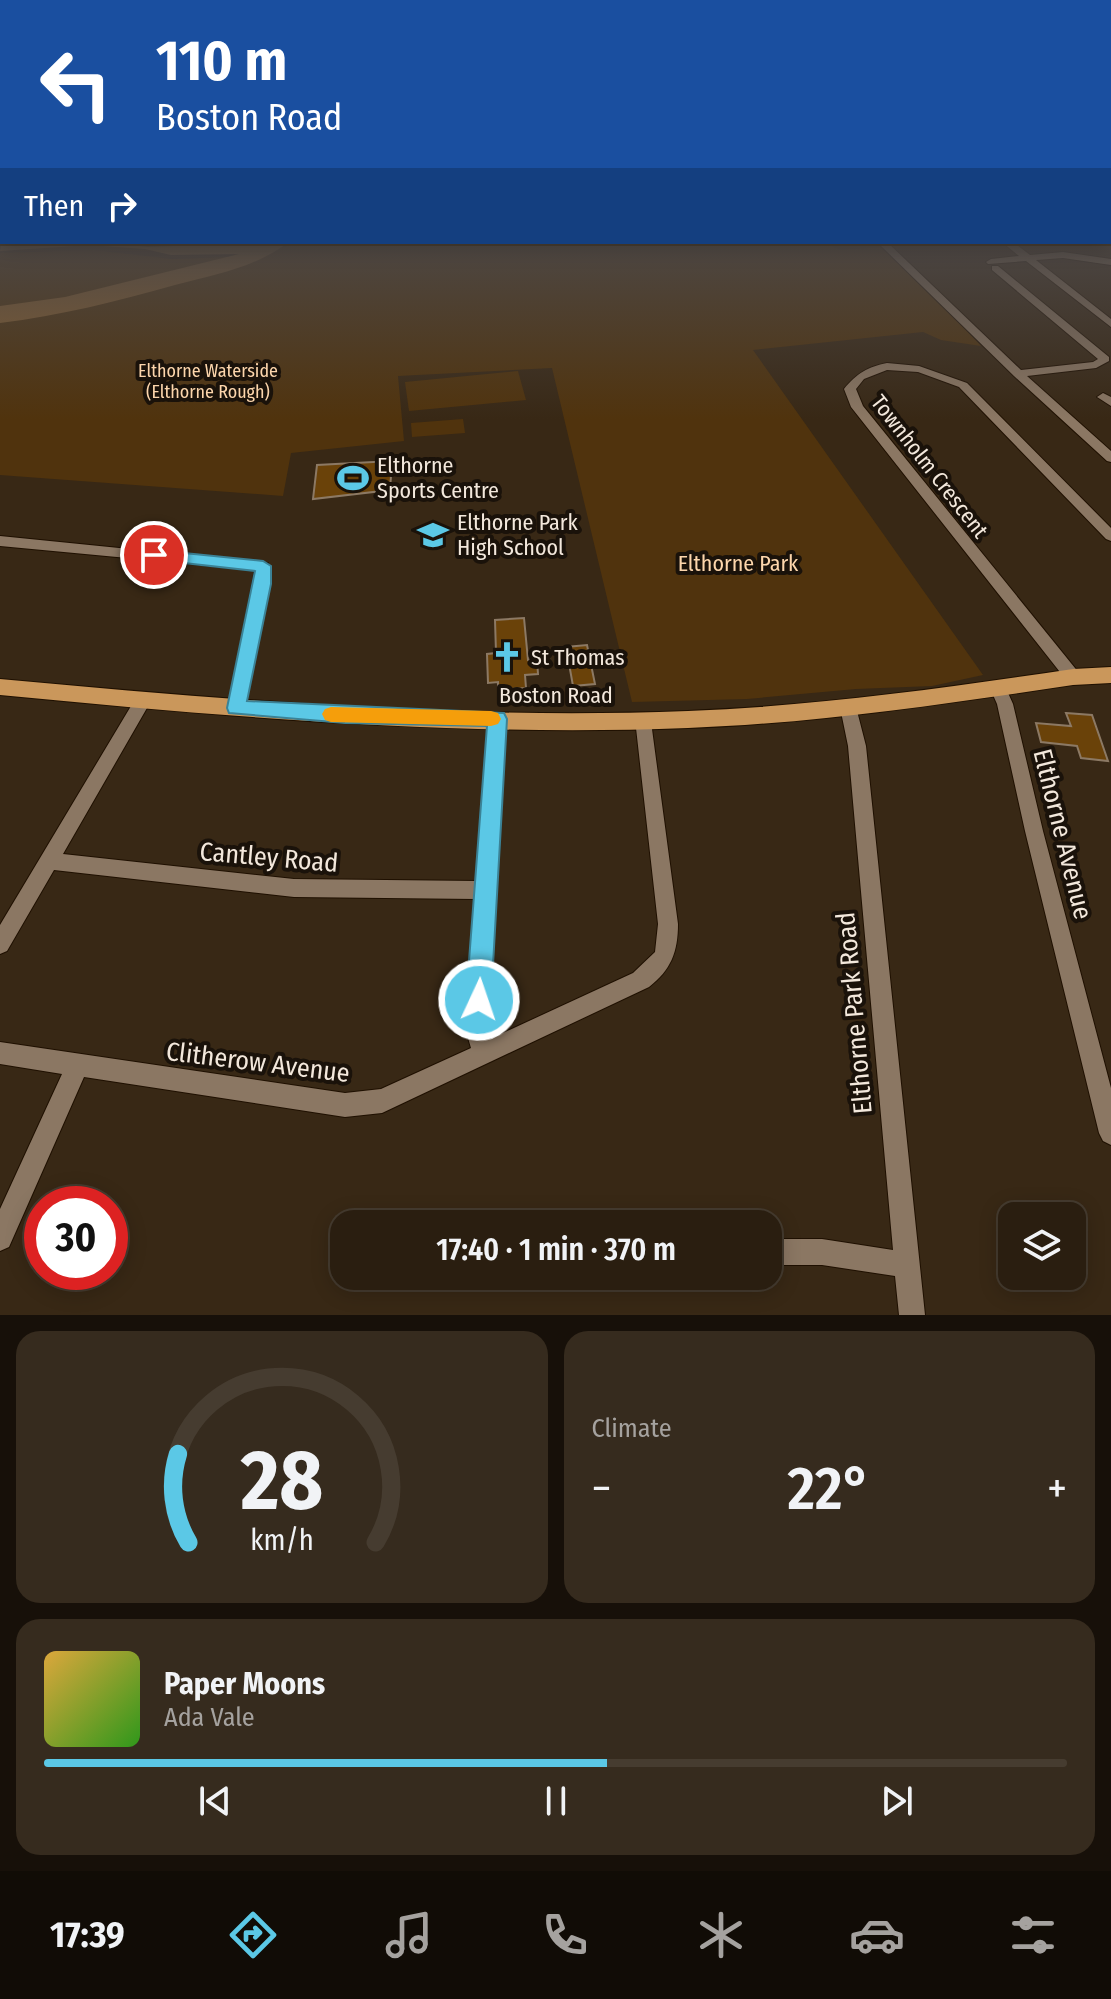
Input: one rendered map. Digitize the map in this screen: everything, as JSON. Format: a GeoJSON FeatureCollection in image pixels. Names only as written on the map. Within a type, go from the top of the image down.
{"type":"FeatureCollection","features":[{"type":"Feature","properties":{"kind":"main road","name":"Boston Road"},"geometry":{"type":"LineString","coordinates":[[0,687],[345,715],[717,719],[848,707],[1073,677],[1111,675]]}},
{"type":"Feature","properties":{"kind":"street"},"geometry":{"type":"LineString","coordinates":[[938,296],[1111,458]]}},
{"type":"Feature","properties":{"kind":"street"},"geometry":{"type":"LineString","coordinates":[[1018,374],[1096,365],[1105,359],[1030,296]]}},
{"type":"Feature","properties":{"kind":"street"},"geometry":{"type":"LineString","coordinates":[[1076,296],[1111,324]]}},
{"type":"Feature","properties":{"kind":"street","name":"Townholm Crescent"},"geometry":{"type":"LineString","coordinates":[[1073,677],[857,407],[850,389],[855,380],[874,369],[889,367],[931,371],[963,385],[1111,536]]}},
{"type":"Feature","properties":{"kind":"street"},"geometry":{"type":"LineString","coordinates":[[0,541],[266,564],[236,708]]}},
{"type":"Feature","properties":{"kind":"street","name":"Elthorne Avenue"},"geometry":{"type":"LineString","coordinates":[[998,688],[1005,704],[1111,1133]]}},
{"type":"Feature","properties":{"kind":"street"},"geometry":{"type":"LineString","coordinates":[[0,944],[143,701]]}},
{"type":"Feature","properties":{"kind":"street","name":"Elthorne Park Road"},"geometry":{"type":"LineString","coordinates":[[848,707],[857,746],[912,1315]]}},
{"type":"Feature","properties":{"kind":"street"},"geometry":{"type":"LineString","coordinates":[[483,1052],[477,1031],[497,719]]}},
{"type":"Feature","properties":{"kind":"street","name":"Clitherow Avenue"},"geometry":{"type":"LineString","coordinates":[[0,1053],[345,1105],[382,1101],[641,980],[658,968],[668,950],[668,924],[644,719]]}},
{"type":"Feature","properties":{"kind":"street","name":"Cantley Road"},"geometry":{"type":"LineString","coordinates":[[51,861],[294,888],[485,890]]}},
{"type":"Feature","properties":{"kind":"street"},"geometry":{"type":"LineString","coordinates":[[0,1238],[77,1066]]}},
{"type":"Feature","properties":{"kind":"street"},"geometry":{"type":"LineString","coordinates":[[782,1252],[822,1252],[906,1265]]}},
{"type":"Feature","properties":{"kind":"green space"},"geometry":{"type":"Polygon","coordinates":[[[0,296],[90,296],[90,299],[100,296],[935,296],[981,346],[941,340],[923,332],[753,350],[983,675],[932,686],[747,699],[632,702],[552,368],[398,376],[404,441],[291,453],[283,496],[0,475],[0,296]]]}},
{"type":"Feature","properties":{"kind":"green space"},"geometry":{"type":"Polygon","coordinates":[[[518,371],[526,400],[409,411],[405,382],[518,371]]]}},
{"type":"Feature","properties":{"kind":"green space"},"geometry":{"type":"Polygon","coordinates":[[[463,419],[465,433],[412,437],[411,423],[463,419]]]}},
{"type":"Feature","properties":{"kind":"shaded area"},"geometry":{"type":"Polygon","coordinates":[[[129,296],[0,323],[0,306],[65,297],[129,296]]]}},
{"type":"Feature","properties":{"kind":"building","name":"Elthorne Sports Centre"},"geometry":{"type":"Polygon","coordinates":[[[392,461],[390,490],[313,499],[317,465],[392,461]]]}},
{"type":"Feature","properties":{"kind":"building","name":"St Thomas"},"geometry":{"type":"Polygon","coordinates":[[[524,618],[528,660],[537,660],[538,674],[525,675],[526,688],[498,690],[498,682],[488,683],[487,654],[496,653],[495,620],[524,618]]]}},
{"type":"Feature","properties":{"kind":"building"},"geometry":{"type":"Polygon","coordinates":[[[587,645],[595,684],[573,686],[566,647],[587,645]]]}},
{"type":"Feature","properties":{"kind":"building"},"geometry":{"type":"Polygon","coordinates":[[[1066,713],[1092,715],[1108,761],[1081,758],[1077,746],[1041,742],[1036,723],[1071,726],[1066,713]]]}},
{"type":"Feature","properties":{"kind":"slow traffic"},"geometry":{"type":"LineString","coordinates":[[331,714],[491,719]]}},
{"type":"Feature","properties":{"kind":"place","name":"Elthorne Sports Centre"},"geometry":{"type":"Point","coordinates":[353,478]}},
{"type":"Feature","properties":{"kind":"place","name":"Elthorne Park High School"},"geometry":{"type":"Point","coordinates":[433,535]}},
{"type":"Feature","properties":{"kind":"place","name":"St Thomas"},"geometry":{"type":"Point","coordinates":[507,657]}},
{"type":"Feature","properties":{"kind":"route"},"geometry":{"type":"LineString","coordinates":[[154,555],[263,566],[236,708],[345,715],[497,719],[479,1000]]}},
{"type":"Feature","properties":{"kind":"park label","name":"Elthorne Waterside (Elthorne Rough)"},"geometry":{"type":"Point","coordinates":[208,381]}},
{"type":"Feature","properties":{"kind":"park label","name":"Elthorne Park"},"geometry":{"type":"Point","coordinates":[738,563]}}]}
